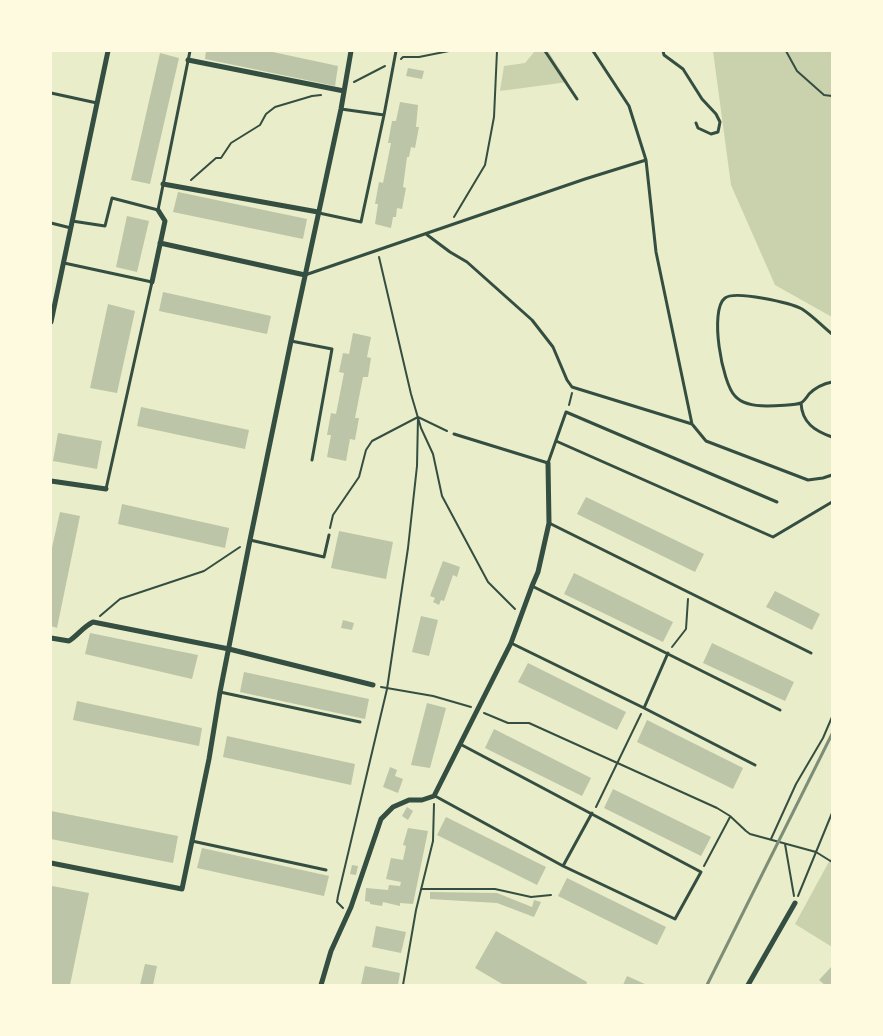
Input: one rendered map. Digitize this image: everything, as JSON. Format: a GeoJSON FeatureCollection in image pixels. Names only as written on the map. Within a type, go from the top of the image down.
{"type":"FeatureCollection","features":[{"type":"Feature","properties":{"kind":"street"},"geometry":{"type":"LineString","coordinates":[[51,322],[108,51]]}},
{"type":"Feature","properties":{"kind":"street"},"geometry":{"type":"LineString","coordinates":[[51,863],[182,889],[209,759],[220,692],[250,540],[341,109],[351,51]]}},
{"type":"Feature","properties":{"kind":"street"},"geometry":{"type":"LineString","coordinates":[[188,60],[344,91]]}},
{"type":"Feature","properties":{"kind":"street"},"geometry":{"type":"LineString","coordinates":[[163,184],[318,212]]}},
{"type":"Feature","properties":{"kind":"street"},"geometry":{"type":"LineString","coordinates":[[152,282],[165,221],[158,210]]}},
{"type":"Feature","properties":{"kind":"street"},"geometry":{"type":"LineString","coordinates":[[160,243],[305,275]]}},
{"type":"Feature","properties":{"kind":"street"},"geometry":{"type":"LineString","coordinates":[[321,985],[331,951],[348,913],[381,818],[393,807],[408,800],[422,800],[434,796],[510,643],[538,572],[549,523],[548,463]]}},
{"type":"Feature","properties":{"kind":"street"},"geometry":{"type":"LineString","coordinates":[[51,481],[106,489]]}},
{"type":"Feature","properties":{"kind":"street"},"geometry":{"type":"LineString","coordinates":[[51,638],[69,641],[92,622],[229,650],[374,685]]}},
{"type":"Feature","properties":{"kind":"street"},"geometry":{"type":"LineString","coordinates":[[748,985],[795,903]]}},
{"type":"Feature","properties":{"kind":"lane"},"geometry":{"type":"LineString","coordinates":[[72,221],[105,226],[112,198],[158,210],[190,51]]}},
{"type":"Feature","properties":{"kind":"lane"},"geometry":{"type":"LineString","coordinates":[[318,212],[361,222],[396,51]]}},
{"type":"Feature","properties":{"kind":"lane"},"geometry":{"type":"LineString","coordinates":[[545,51],[577,99]]}},
{"type":"Feature","properties":{"kind":"lane"},"geometry":{"type":"LineString","coordinates":[[593,51],[629,106],[646,160],[656,252],[692,424],[706,441],[808,480],[832,475]]}},
{"type":"Feature","properties":{"kind":"lane"},"geometry":{"type":"LineString","coordinates":[[663,51],[664,55],[683,69],[702,99],[716,114],[720,122],[718,132],[711,134],[698,128],[696,123]]}},
{"type":"Feature","properties":{"kind":"lane"},"geometry":{"type":"LineString","coordinates":[[51,93],[97,103]]}},
{"type":"Feature","properties":{"kind":"lane"},"geometry":{"type":"LineString","coordinates":[[341,109],[384,115]]}},
{"type":"Feature","properties":{"kind":"lane"},"geometry":{"type":"LineString","coordinates":[[305,275],[585,178],[646,160]]}},
{"type":"Feature","properties":{"kind":"lane"},"geometry":{"type":"LineString","coordinates":[[51,223],[71,228]]}},
{"type":"Feature","properties":{"kind":"lane"},"geometry":{"type":"LineString","coordinates":[[426,233],[450,252],[467,262],[532,320],[553,347],[567,380],[574,388],[692,424]]}},
{"type":"Feature","properties":{"kind":"lane"},"geometry":{"type":"LineString","coordinates":[[64,263],[152,282],[106,489]]}},
{"type":"Feature","properties":{"kind":"lane"},"geometry":{"type":"LineString","coordinates":[[832,334],[802,309],[755,296],[732,294],[720,303],[718,340],[724,374],[735,396],[746,403],[766,406],[801,403],[819,386],[832,382]]}},
{"type":"Feature","properties":{"kind":"lane"},"geometry":{"type":"LineString","coordinates":[[291,341],[332,349],[312,460]]}},
{"type":"Feature","properties":{"kind":"lane"},"geometry":{"type":"LineString","coordinates":[[801,403],[801,408],[811,427],[821,434],[832,437]]}},
{"type":"Feature","properties":{"kind":"lane"},"geometry":{"type":"LineString","coordinates":[[454,434],[548,463],[566,412],[776,502]]}},
{"type":"Feature","properties":{"kind":"lane"},"geometry":{"type":"LineString","coordinates":[[556,441],[773,537],[832,502]]}},
{"type":"Feature","properties":{"kind":"lane"},"geometry":{"type":"LineString","coordinates":[[549,523],[811,654]]}},
{"type":"Feature","properties":{"kind":"lane"},"geometry":{"type":"LineString","coordinates":[[250,540],[324,557],[328,535]]}},
{"type":"Feature","properties":{"kind":"lane"},"geometry":{"type":"LineString","coordinates":[[532,586],[780,710]]}},
{"type":"Feature","properties":{"kind":"lane"},"geometry":{"type":"LineString","coordinates":[[510,643],[644,708],[755,765]]}},
{"type":"Feature","properties":{"kind":"lane"},"geometry":{"type":"LineString","coordinates":[[644,708],[668,653]]}},
{"type":"Feature","properties":{"kind":"lane"},"geometry":{"type":"LineString","coordinates":[[220,692],[360,722]]}},
{"type":"Feature","properties":{"kind":"lane"},"geometry":{"type":"LineString","coordinates":[[434,796],[563,866],[675,919],[701,872],[460,744]]}},
{"type":"Feature","properties":{"kind":"lane"},"geometry":{"type":"LineString","coordinates":[[563,866],[592,813]]}},
{"type":"Feature","properties":{"kind":"lane"},"geometry":{"type":"LineString","coordinates":[[192,841],[326,870]]}},
{"type":"Feature","properties":{"kind":"path"},"geometry":{"type":"LineString","coordinates":[[344,91],[348,84],[404,57],[419,57],[449,51]]}},
{"type":"Feature","properties":{"kind":"path"},"geometry":{"type":"LineString","coordinates":[[449,225],[485,165],[494,117],[497,51]]}},
{"type":"Feature","properties":{"kind":"path"},"geometry":{"type":"LineString","coordinates":[[786,51],[797,71],[824,95],[832,96]]}},
{"type":"Feature","properties":{"kind":"path"},"geometry":{"type":"LineString","coordinates":[[190,180],[216,158],[221,158],[231,143],[260,125],[266,114],[275,107],[312,96],[326,95]]}},
{"type":"Feature","properties":{"kind":"path"},"geometry":{"type":"LineString","coordinates":[[378,250],[411,394],[433,454],[442,496],[488,582],[521,616]]}},
{"type":"Feature","properties":{"kind":"path"},"geometry":{"type":"LineString","coordinates":[[566,412],[574,388]]}},
{"type":"Feature","properties":{"kind":"path"},"geometry":{"type":"LineString","coordinates":[[418,417],[454,434]]}},
{"type":"Feature","properties":{"kind":"path"},"geometry":{"type":"LineString","coordinates":[[328,535],[333,515],[359,477],[366,450],[372,441],[418,417]]}},
{"type":"Feature","properties":{"kind":"path"},"geometry":{"type":"LineString","coordinates":[[348,913],[337,902],[387,688],[408,548],[417,466],[418,417]]}},
{"type":"Feature","properties":{"kind":"path"},"geometry":{"type":"LineString","coordinates":[[92,622],[120,599],[204,571],[250,540]]}},
{"type":"Feature","properties":{"kind":"path"},"geometry":{"type":"LineString","coordinates":[[668,653],[686,629],[688,592]]}},
{"type":"Feature","properties":{"kind":"path"},"geometry":{"type":"LineString","coordinates":[[374,685],[433,696],[477,710],[508,723],[529,723],[689,794],[730,816],[746,832],[816,852],[832,862]]}},
{"type":"Feature","properties":{"kind":"path"},"geometry":{"type":"LineString","coordinates":[[592,813],[644,708]]}},
{"type":"Feature","properties":{"kind":"path"},"geometry":{"type":"LineString","coordinates":[[771,839],[796,784],[823,738],[832,717]]}},
{"type":"Feature","properties":{"kind":"path"},"geometry":{"type":"LineString","coordinates":[[403,985],[416,910],[433,841],[434,796]]}},
{"type":"Feature","properties":{"kind":"path"},"geometry":{"type":"LineString","coordinates":[[795,903],[832,813]]}},
{"type":"Feature","properties":{"kind":"path"},"geometry":{"type":"LineString","coordinates":[[701,872],[730,816]]}},
{"type":"Feature","properties":{"kind":"path"},"geometry":{"type":"LineString","coordinates":[[784,843],[795,903]]}},
{"type":"Feature","properties":{"kind":"path"},"geometry":{"type":"LineString","coordinates":[[422,888],[495,889],[531,897],[550,895]]}},
{"type":"Feature","properties":{"kind":"green space"},"geometry":{"type":"Polygon","coordinates":[[[535,51],[548,51],[568,82],[500,91],[504,66],[525,63],[535,51]]]}},
{"type":"Feature","properties":{"kind":"green space"},"geometry":{"type":"Polygon","coordinates":[[[713,51],[832,51],[832,317],[775,285],[731,185],[713,51]]]}},
{"type":"Feature","properties":{"kind":"green space"},"geometry":{"type":"Polygon","coordinates":[[[832,856],[832,947],[795,924],[832,856]]]}},
{"type":"Feature","properties":{"kind":"building"},"geometry":{"type":"Polygon","coordinates":[[[206,51],[268,51],[338,66],[335,86],[205,59],[206,51]]]}},
{"type":"Feature","properties":{"kind":"building"},"geometry":{"type":"Polygon","coordinates":[[[160,53],[179,58],[150,184],[131,180],[160,53]]]}},
{"type":"Feature","properties":{"kind":"building"},"geometry":{"type":"Polygon","coordinates":[[[408,68],[424,71],[422,79],[406,76],[408,68]]]}},
{"type":"Feature","properties":{"kind":"building"},"geometry":{"type":"Polygon","coordinates":[[[400,102],[418,105],[416,127],[419,127],[415,148],[411,147],[409,157],[407,157],[403,187],[406,188],[402,209],[397,208],[396,217],[393,217],[391,228],[375,224],[378,204],[375,204],[379,182],[383,183],[391,143],[388,143],[392,121],[396,121],[400,102]]]}},
{"type":"Feature","properties":{"kind":"building"},"geometry":{"type":"Polygon","coordinates":[[[178,192],[307,219],[303,239],[173,212],[178,192]]]}},
{"type":"Feature","properties":{"kind":"building"},"geometry":{"type":"Polygon","coordinates":[[[127,216],[149,221],[137,272],[116,267],[127,216]]]}},
{"type":"Feature","properties":{"kind":"building"},"geometry":{"type":"Polygon","coordinates":[[[163,292],[271,316],[267,334],[159,311],[163,292]]]}},
{"type":"Feature","properties":{"kind":"building"},"geometry":{"type":"Polygon","coordinates":[[[108,304],[135,311],[117,393],[90,388],[108,304]]]}},
{"type":"Feature","properties":{"kind":"building"},"geometry":{"type":"Polygon","coordinates":[[[353,333],[371,337],[367,357],[371,358],[368,377],[363,377],[355,418],[359,418],[355,440],[350,439],[346,461],[327,457],[331,435],[327,435],[331,413],[336,414],[344,373],[339,372],[343,353],[349,354],[353,333]]]}},
{"type":"Feature","properties":{"kind":"building"},"geometry":{"type":"Polygon","coordinates":[[[141,407],[249,430],[245,449],[137,426],[141,407]]]}},
{"type":"Feature","properties":{"kind":"building"},"geometry":{"type":"Polygon","coordinates":[[[58,433],[102,441],[97,469],[53,461],[58,433]]]}},
{"type":"Feature","properties":{"kind":"building"},"geometry":{"type":"Polygon","coordinates":[[[586,497],[704,554],[695,572],[577,514],[586,497]]]}},
{"type":"Feature","properties":{"kind":"building"},"geometry":{"type":"Polygon","coordinates":[[[122,504],[229,528],[225,548],[118,524],[122,504]]]}},
{"type":"Feature","properties":{"kind":"building"},"geometry":{"type":"Polygon","coordinates":[[[60,512],[80,516],[57,628],[51,626],[51,552],[60,512]]]}},
{"type":"Feature","properties":{"kind":"building"},"geometry":{"type":"Polygon","coordinates":[[[339,531],[393,542],[386,579],[331,568],[339,531]]]}},
{"type":"Feature","properties":{"kind":"building"},"geometry":{"type":"Polygon","coordinates":[[[443,561],[460,567],[457,577],[453,575],[444,601],[441,600],[439,605],[433,602],[435,598],[430,596],[443,561]]]}},
{"type":"Feature","properties":{"kind":"building"},"geometry":{"type":"Polygon","coordinates":[[[574,573],[673,622],[663,642],[564,594],[574,573]]]}},
{"type":"Feature","properties":{"kind":"building"},"geometry":{"type":"Polygon","coordinates":[[[775,591],[820,614],[812,630],[766,607],[775,591]]]}},
{"type":"Feature","properties":{"kind":"building"},"geometry":{"type":"Polygon","coordinates":[[[421,616],[438,620],[429,656],[412,652],[421,616]]]}},
{"type":"Feature","properties":{"kind":"building"},"geometry":{"type":"Polygon","coordinates":[[[343,620],[354,623],[352,630],[341,628],[343,620]]]}},
{"type":"Feature","properties":{"kind":"building"},"geometry":{"type":"Polygon","coordinates":[[[90,633],[198,655],[192,679],[85,654],[90,633]]]}},
{"type":"Feature","properties":{"kind":"building"},"geometry":{"type":"Polygon","coordinates":[[[712,643],[794,682],[785,701],[703,663],[712,643]]]}},
{"type":"Feature","properties":{"kind":"building"},"geometry":{"type":"Polygon","coordinates":[[[528,663],[626,712],[617,730],[518,682],[528,663]]]}},
{"type":"Feature","properties":{"kind":"building"},"geometry":{"type":"Polygon","coordinates":[[[244,672],[369,699],[365,719],[240,692],[244,672]]]}},
{"type":"Feature","properties":{"kind":"building"},"geometry":{"type":"Polygon","coordinates":[[[77,701],[202,728],[199,746],[73,720],[77,701]]]}},
{"type":"Feature","properties":{"kind":"building"},"geometry":{"type":"Polygon","coordinates":[[[427,703],[446,708],[430,768],[411,765],[427,703]]]}},
{"type":"Feature","properties":{"kind":"building"},"geometry":{"type":"Polygon","coordinates":[[[647,720],[743,768],[733,789],[637,742],[647,720]]]}},
{"type":"Feature","properties":{"kind":"building"},"geometry":{"type":"Polygon","coordinates":[[[494,729],[591,778],[582,796],[485,748],[494,729]]]}},
{"type":"Feature","properties":{"kind":"building"},"geometry":{"type":"Polygon","coordinates":[[[227,736],[355,764],[351,785],[223,757],[227,736]]]}},
{"type":"Feature","properties":{"kind":"building"},"geometry":{"type":"Polygon","coordinates":[[[390,767],[397,770],[395,776],[403,779],[398,793],[383,787],[390,767]]]}},
{"type":"Feature","properties":{"kind":"building"},"geometry":{"type":"Polygon","coordinates":[[[613,789],[711,837],[701,856],[604,808],[613,789]]]}},
{"type":"Feature","properties":{"kind":"building"},"geometry":{"type":"Polygon","coordinates":[[[407,807],[413,811],[408,820],[402,816],[407,807]]]}},
{"type":"Feature","properties":{"kind":"building"},"geometry":{"type":"Polygon","coordinates":[[[51,811],[178,836],[173,863],[51,839],[51,811]]]}},
{"type":"Feature","properties":{"kind":"building"},"geometry":{"type":"Polygon","coordinates":[[[446,817],[546,867],[537,885],[437,835],[446,817]]]}},
{"type":"Feature","properties":{"kind":"building"},"geometry":{"type":"Polygon","coordinates":[[[408,828],[428,831],[413,904],[400,903],[400,906],[383,902],[382,906],[370,904],[370,902],[365,901],[366,888],[388,890],[389,885],[400,886],[401,882],[386,879],[391,858],[403,860],[406,846],[403,845],[408,828]]]}},
{"type":"Feature","properties":{"kind":"building"},"geometry":{"type":"Polygon","coordinates":[[[202,848],[329,876],[324,896],[197,868],[202,848]]]}},
{"type":"Feature","properties":{"kind":"building"},"geometry":{"type":"Polygon","coordinates":[[[352,865],[358,866],[356,875],[350,874],[352,865]]]}},
{"type":"Feature","properties":{"kind":"building"},"geometry":{"type":"Polygon","coordinates":[[[567,878],[666,927],[657,945],[558,896],[567,878]]]}},
{"type":"Feature","properties":{"kind":"building"},"geometry":{"type":"Polygon","coordinates":[[[52,886],[89,893],[70,985],[51,985],[52,886]]]}},
{"type":"Feature","properties":{"kind":"building"},"geometry":{"type":"Polygon","coordinates":[[[430,892],[497,893],[532,907],[534,900],[541,902],[534,917],[497,903],[430,899],[430,892]]]}},
{"type":"Feature","properties":{"kind":"building"},"geometry":{"type":"Polygon","coordinates":[[[376,926],[406,932],[401,953],[372,947],[376,926]]]}},
{"type":"Feature","properties":{"kind":"building"},"geometry":{"type":"Polygon","coordinates":[[[496,931],[587,982],[586,985],[504,985],[475,968],[496,931]]]}},
{"type":"Feature","properties":{"kind":"building"},"geometry":{"type":"Polygon","coordinates":[[[145,964],[157,966],[153,985],[140,985],[145,964]]]}},
{"type":"Feature","properties":{"kind":"building"},"geometry":{"type":"Polygon","coordinates":[[[365,966],[400,973],[398,985],[361,985],[365,966]]]}},
{"type":"Feature","properties":{"kind":"building"},"geometry":{"type":"Polygon","coordinates":[[[832,966],[832,985],[825,985],[819,980],[832,966]]]}},
{"type":"Feature","properties":{"kind":"building"},"geometry":{"type":"Polygon","coordinates":[[[627,976],[647,985],[623,985],[627,976]]]}},
{"type":"Feature","properties":{"kind":"railway"},"geometry":{"type":"LineString","coordinates":[[707,985],[832,734]]}}]}
